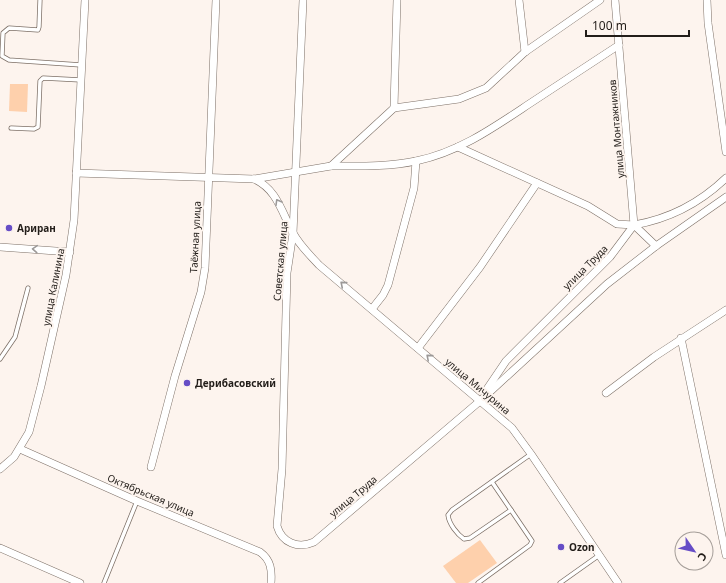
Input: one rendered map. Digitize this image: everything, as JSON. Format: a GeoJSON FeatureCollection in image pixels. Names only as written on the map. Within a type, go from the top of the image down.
{"type":"FeatureCollection","features":[{"type":"Feature","properties":{"kind":"street","name":"улица Калинина"},"geometry":{"type":"LineString","coordinates":[[0,469],[20,449],[29,432],[62,299],[70,252],[76,173],[85,0]]}},
{"type":"Feature","properties":{"kind":"street","name":"Таёжная улица"},"geometry":{"type":"LineString","coordinates":[[151,467],[173,383],[201,292],[205,268],[216,0]]}},
{"type":"Feature","properties":{"kind":"street","name":"Советская улица"},"geometry":{"type":"LineString","coordinates":[[289,543],[279,533],[277,526],[282,469],[287,273],[293,233],[297,171],[303,0]]}},
{"type":"Feature","properties":{"kind":"street"},"geometry":{"type":"LineString","coordinates":[[394,108],[397,0]]}},
{"type":"Feature","properties":{"kind":"street"},"geometry":{"type":"LineString","coordinates":[[519,0],[525,52]]}},
{"type":"Feature","properties":{"kind":"street"},"geometry":{"type":"LineString","coordinates":[[331,166],[394,108],[459,99],[486,88],[525,52],[600,0]]}},
{"type":"Feature","properties":{"kind":"street","name":"улица Монтажников"},"geometry":{"type":"LineString","coordinates":[[615,0],[634,225]]}},
{"type":"Feature","properties":{"kind":"street"},"geometry":{"type":"LineString","coordinates":[[707,0],[708,23],[726,152]]}},
{"type":"Feature","properties":{"kind":"street"},"geometry":{"type":"LineString","coordinates":[[76,173],[254,179],[331,166],[377,167],[416,161],[458,147],[497,126],[619,45]]}},
{"type":"Feature","properties":{"kind":"street"},"geometry":{"type":"LineString","coordinates":[[458,147],[588,206],[617,224],[634,225],[648,223],[682,209],[713,190],[726,178]]}},
{"type":"Feature","properties":{"kind":"street"},"geometry":{"type":"LineString","coordinates":[[372,309],[383,295],[388,284],[414,188],[416,161]]}},
{"type":"Feature","properties":{"kind":"street","name":"улица Мичурина"},"geometry":{"type":"LineString","coordinates":[[254,179],[272,192],[293,233],[301,245],[320,265],[512,428],[531,454],[598,556],[618,583]]}},
{"type":"Feature","properties":{"kind":"street"},"geometry":{"type":"LineString","coordinates":[[418,348],[480,267],[537,183]]}},
{"type":"Feature","properties":{"kind":"street","name":"улица Труда"},"geometry":{"type":"LineString","coordinates":[[289,543],[300,546],[314,542],[480,401],[607,284],[656,246],[726,197]]}},
{"type":"Feature","properties":{"kind":"street"},"geometry":{"type":"LineString","coordinates":[[634,225],[656,246]]}},
{"type":"Feature","properties":{"kind":"street","name":"улица Труда"},"geometry":{"type":"LineString","coordinates":[[480,401],[506,361],[610,258],[634,225]]}},
{"type":"Feature","properties":{"kind":"street"},"geometry":{"type":"LineString","coordinates":[[0,247],[70,252]]}},
{"type":"Feature","properties":{"kind":"street"},"geometry":{"type":"LineString","coordinates":[[606,393],[681,338],[726,310]]}},
{"type":"Feature","properties":{"kind":"street"},"geometry":{"type":"LineString","coordinates":[[681,338],[726,554]]}},
{"type":"Feature","properties":{"kind":"street","name":"Октябрьская улица"},"geometry":{"type":"LineString","coordinates":[[20,449],[137,501],[260,552],[266,556],[270,564],[271,583]]}},
{"type":"Feature","properties":{"kind":"street"},"geometry":{"type":"LineString","coordinates":[[0,548],[80,583]]}},
{"type":"Feature","properties":{"kind":"lane"},"geometry":{"type":"LineString","coordinates":[[40,0],[38,30],[9,28],[6,30],[4,33],[2,56],[9,60],[82,65]]}},
{"type":"Feature","properties":{"kind":"lane"},"geometry":{"type":"LineString","coordinates":[[11,128],[34,129],[38,127],[40,81],[43,78],[81,80]]}},
{"type":"Feature","properties":{"kind":"lane"},"geometry":{"type":"LineString","coordinates":[[0,359],[15,337],[28,288]]}},
{"type":"Feature","properties":{"kind":"lane"},"geometry":{"type":"LineString","coordinates":[[511,510],[470,538],[464,539],[460,536],[449,520],[448,515],[452,510],[531,454]]}},
{"type":"Feature","properties":{"kind":"lane"},"geometry":{"type":"LineString","coordinates":[[478,583],[532,543],[492,482]]}},
{"type":"Feature","properties":{"kind":"lane"},"geometry":{"type":"LineString","coordinates":[[104,583],[137,501]]}},
{"type":"Feature","properties":{"kind":"lane"},"geometry":{"type":"LineString","coordinates":[[560,583],[598,556]]}},
{"type":"Feature","properties":{"kind":"shaded area"},"geometry":{"type":"Polygon","coordinates":[[[10,84],[28,84],[27,112],[9,111],[10,84]]]}},
{"type":"Feature","properties":{"kind":"shaded area"},"geometry":{"type":"Polygon","coordinates":[[[480,540],[497,563],[468,583],[456,583],[443,566],[480,540]]]}},
{"type":"Feature","properties":{"kind":"place","name":"Ариран"},"geometry":{"type":"Point","coordinates":[9,228]}},
{"type":"Feature","properties":{"kind":"place","name":"Дерибасовский"},"geometry":{"type":"Point","coordinates":[187,383]}},
{"type":"Feature","properties":{"kind":"place","name":"Ozon"},"geometry":{"type":"Point","coordinates":[561,547]}}]}
